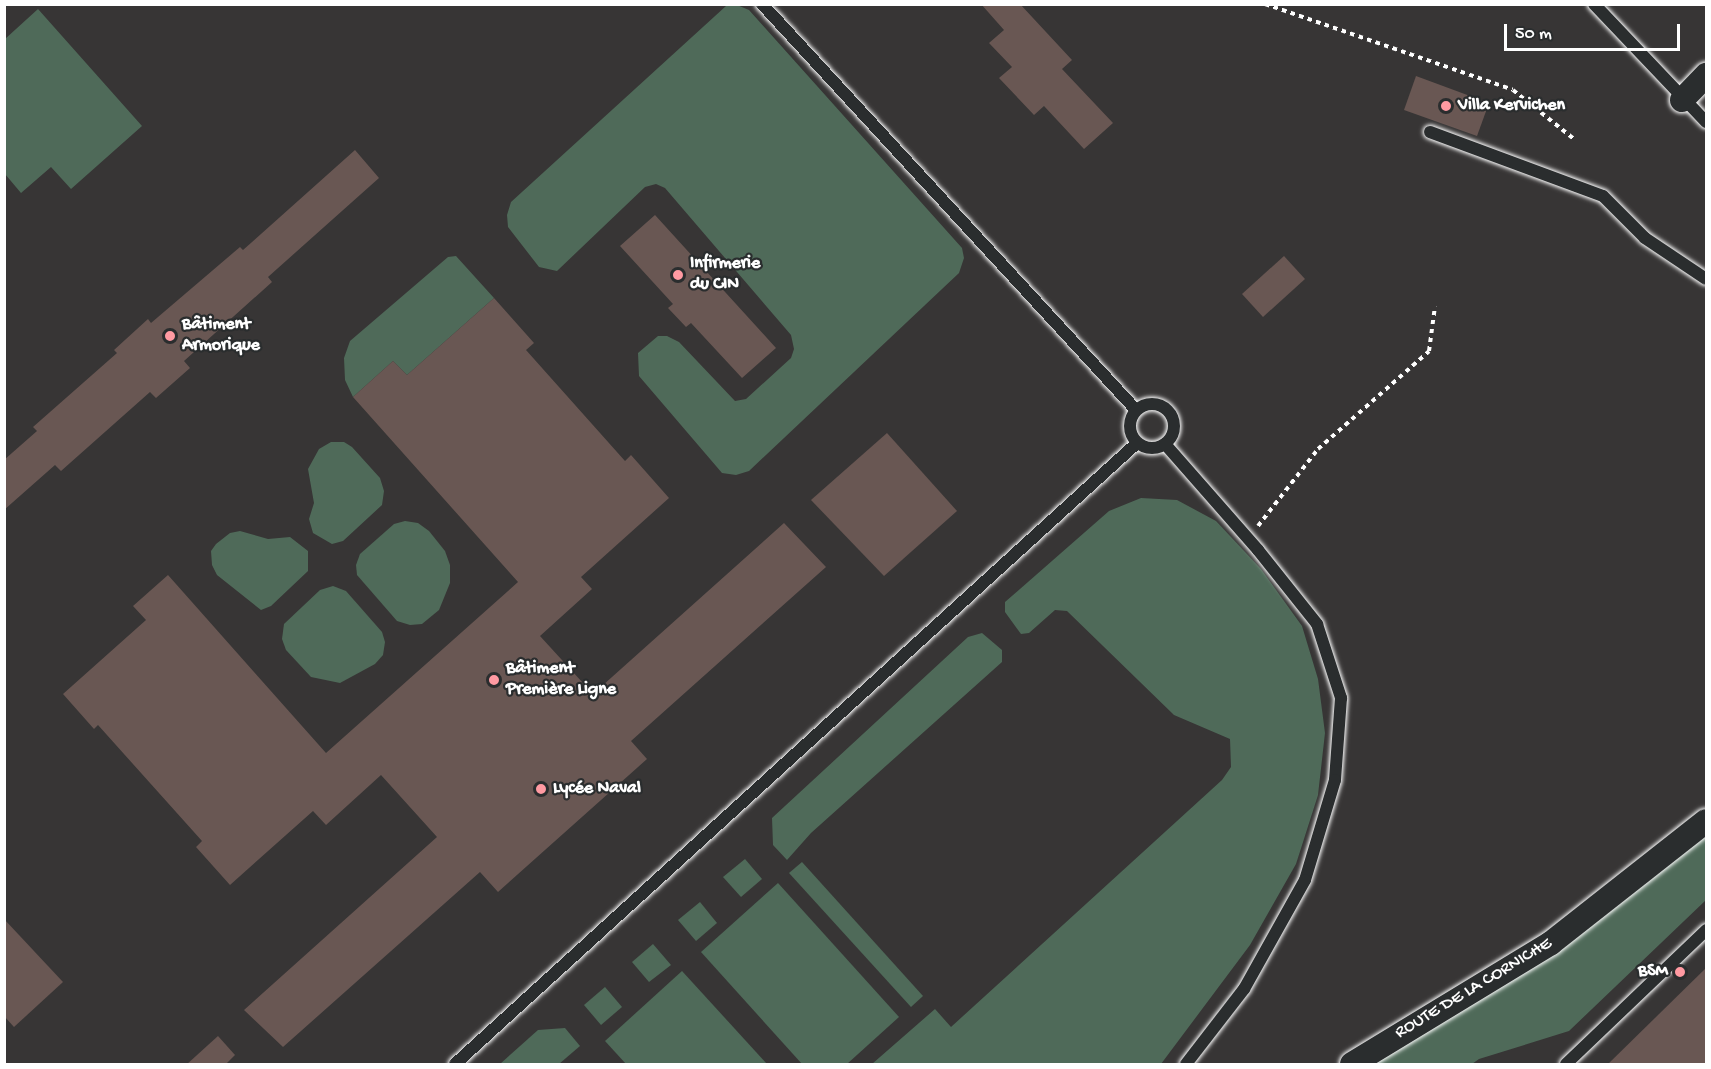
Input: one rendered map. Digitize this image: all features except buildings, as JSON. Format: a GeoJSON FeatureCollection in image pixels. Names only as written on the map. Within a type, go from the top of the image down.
{"type":"FeatureCollection","features":[{"type":"Feature","properties":{"kind":"street"},"geometry":{"type":"LineString","coordinates":[[1682,100],[1707,75]]}},
{"type":"Feature","properties":{"kind":"street","name":"ROUTE DE LA CORNICHE"},"geometry":{"type":"LineString","coordinates":[[1352,1065],[1551,943],[1707,821]]}},
{"type":"Feature","properties":{"kind":"lane"},"geometry":{"type":"LineString","coordinates":[[762,4],[1136,410]]}},
{"type":"Feature","properties":{"kind":"lane"},"geometry":{"type":"LineString","coordinates":[[1594,4],[1682,100],[1707,122]]}},
{"type":"Feature","properties":{"kind":"lane"},"geometry":{"type":"LineString","coordinates":[[1430,132],[1603,196],[1645,238],[1707,279]]}},
{"type":"Feature","properties":{"kind":"lane"},"geometry":{"type":"LineString","coordinates":[[1156,404],[1169,411],[1174,425],[1165,444],[1151,448],[1137,443],[1129,422],[1136,410],[1156,404]]}},
{"type":"Feature","properties":{"kind":"lane"},"geometry":{"type":"LineString","coordinates":[[455,1065],[1137,443]]}},
{"type":"Feature","properties":{"kind":"lane"},"geometry":{"type":"LineString","coordinates":[[1165,444],[1248,538],[1317,624],[1341,698],[1335,780],[1305,880],[1244,990],[1186,1065]]}},
{"type":"Feature","properties":{"kind":"lane"},"geometry":{"type":"LineString","coordinates":[[1566,1065],[1706,932]]}},
{"type":"Feature","properties":{"kind":"path"},"geometry":{"type":"LineString","coordinates":[[1265,4],[1514,90],[1574,139]]}},
{"type":"Feature","properties":{"kind":"path"},"geometry":{"type":"LineString","coordinates":[[1248,538],[1318,449],[1429,351],[1435,306]]}},
{"type":"Feature","properties":{"kind":"green space"},"geometry":{"type":"Polygon","coordinates":[[[737,5],[749,10],[962,248],[964,258],[959,273],[749,471],[736,475],[722,473],[639,376],[638,353],[658,336],[667,336],[679,342],[735,401],[746,399],[791,358],[794,349],[791,335],[665,188],[656,184],[645,187],[557,271],[539,267],[508,227],[507,215],[511,202],[726,6],[737,5]]]}},
{"type":"Feature","properties":{"kind":"green space"},"geometry":{"type":"Polygon","coordinates":[[[38,9],[142,126],[71,189],[51,167],[21,193],[5,174],[5,39],[38,9]]]}},
{"type":"Feature","properties":{"kind":"green space"},"geometry":{"type":"Polygon","coordinates":[[[456,256],[494,298],[407,375],[393,361],[353,397],[345,380],[344,358],[350,341],[448,257],[456,256]]]}},
{"type":"Feature","properties":{"kind":"green space"},"geometry":{"type":"Polygon","coordinates":[[[331,442],[344,442],[352,447],[380,478],[384,491],[382,505],[343,541],[332,544],[313,533],[309,519],[314,503],[308,469],[319,449],[331,442]]]}},
{"type":"Feature","properties":{"kind":"green space"},"geometry":{"type":"Polygon","coordinates":[[[1141,498],[1177,500],[1216,521],[1261,569],[1302,626],[1318,679],[1325,733],[1318,795],[1296,864],[1250,945],[1161,1064],[872,1064],[935,1009],[951,1027],[1222,780],[1231,767],[1230,739],[1174,715],[1067,611],[1055,610],[1029,633],[1021,634],[1005,612],[1005,602],[1109,511],[1141,498]]]}},
{"type":"Feature","properties":{"kind":"green space"},"geometry":{"type":"Polygon","coordinates":[[[405,521],[418,523],[429,531],[445,551],[450,565],[450,583],[439,610],[422,624],[410,625],[397,621],[357,575],[356,565],[360,554],[394,524],[405,521]]]}},
{"type":"Feature","properties":{"kind":"green space"},"geometry":{"type":"Polygon","coordinates":[[[240,531],[268,539],[290,537],[308,551],[308,571],[271,606],[261,610],[217,575],[212,565],[211,551],[216,544],[230,533],[240,531]]]}},
{"type":"Feature","properties":{"kind":"green space"},"geometry":{"type":"Polygon","coordinates":[[[333,586],[346,591],[382,632],[385,642],[383,655],[375,664],[340,683],[311,677],[286,650],[282,639],[284,624],[320,590],[333,586]]]}},
{"type":"Feature","properties":{"kind":"green space"},"geometry":{"type":"Polygon","coordinates":[[[982,633],[1002,650],[1002,662],[811,833],[787,860],[773,845],[772,818],[968,637],[982,633]]]}},
{"type":"Feature","properties":{"kind":"green space"},"geometry":{"type":"Polygon","coordinates":[[[1706,833],[1706,900],[1569,1031],[1479,1059],[1472,1064],[1367,1064],[1433,1019],[1492,993],[1706,833]]]}},
{"type":"Feature","properties":{"kind":"green space"},"geometry":{"type":"Polygon","coordinates":[[[745,859],[762,879],[741,897],[723,877],[745,859]]]}},
{"type":"Feature","properties":{"kind":"green space"},"geometry":{"type":"Polygon","coordinates":[[[802,862],[923,996],[911,1007],[789,873],[802,862]]]}},
{"type":"Feature","properties":{"kind":"green space"},"geometry":{"type":"Polygon","coordinates":[[[778,883],[899,1017],[847,1064],[802,1064],[701,952],[778,883]]]}},
{"type":"Feature","properties":{"kind":"green space"},"geometry":{"type":"Polygon","coordinates":[[[700,902],[717,923],[696,941],[678,920],[700,902]]]}},
{"type":"Feature","properties":{"kind":"green space"},"geometry":{"type":"Polygon","coordinates":[[[653,944],[671,965],[649,982],[632,962],[653,944]]]}},
{"type":"Feature","properties":{"kind":"green space"},"geometry":{"type":"Polygon","coordinates":[[[682,971],[767,1064],[626,1064],[605,1041],[682,971]]]}},
{"type":"Feature","properties":{"kind":"green space"},"geometry":{"type":"Polygon","coordinates":[[[605,987],[622,1007],[601,1025],[584,1005],[605,987]]]}},
{"type":"Feature","properties":{"kind":"green space"},"geometry":{"type":"Polygon","coordinates":[[[565,1028],[580,1046],[559,1064],[500,1064],[538,1030],[565,1028]]]}},
{"type":"Feature","properties":{"kind":"place","name":"Villa Kervichen"},"geometry":{"type":"Point","coordinates":[1446,106]}},
{"type":"Feature","properties":{"kind":"place","name":"Infirmerie du CIN"},"geometry":{"type":"Point","coordinates":[678,275]}},
{"type":"Feature","properties":{"kind":"place","name":"Bâtiment Armorique"},"geometry":{"type":"Point","coordinates":[170,336]}},
{"type":"Feature","properties":{"kind":"place","name":"Bâtiment Première Ligne"},"geometry":{"type":"Point","coordinates":[494,680]}},
{"type":"Feature","properties":{"kind":"place","name":"Lycée Naval"},"geometry":{"type":"Point","coordinates":[541,789]}},
{"type":"Feature","properties":{"kind":"place","name":"BSM"},"geometry":{"type":"Point","coordinates":[1680,972]}}]}
